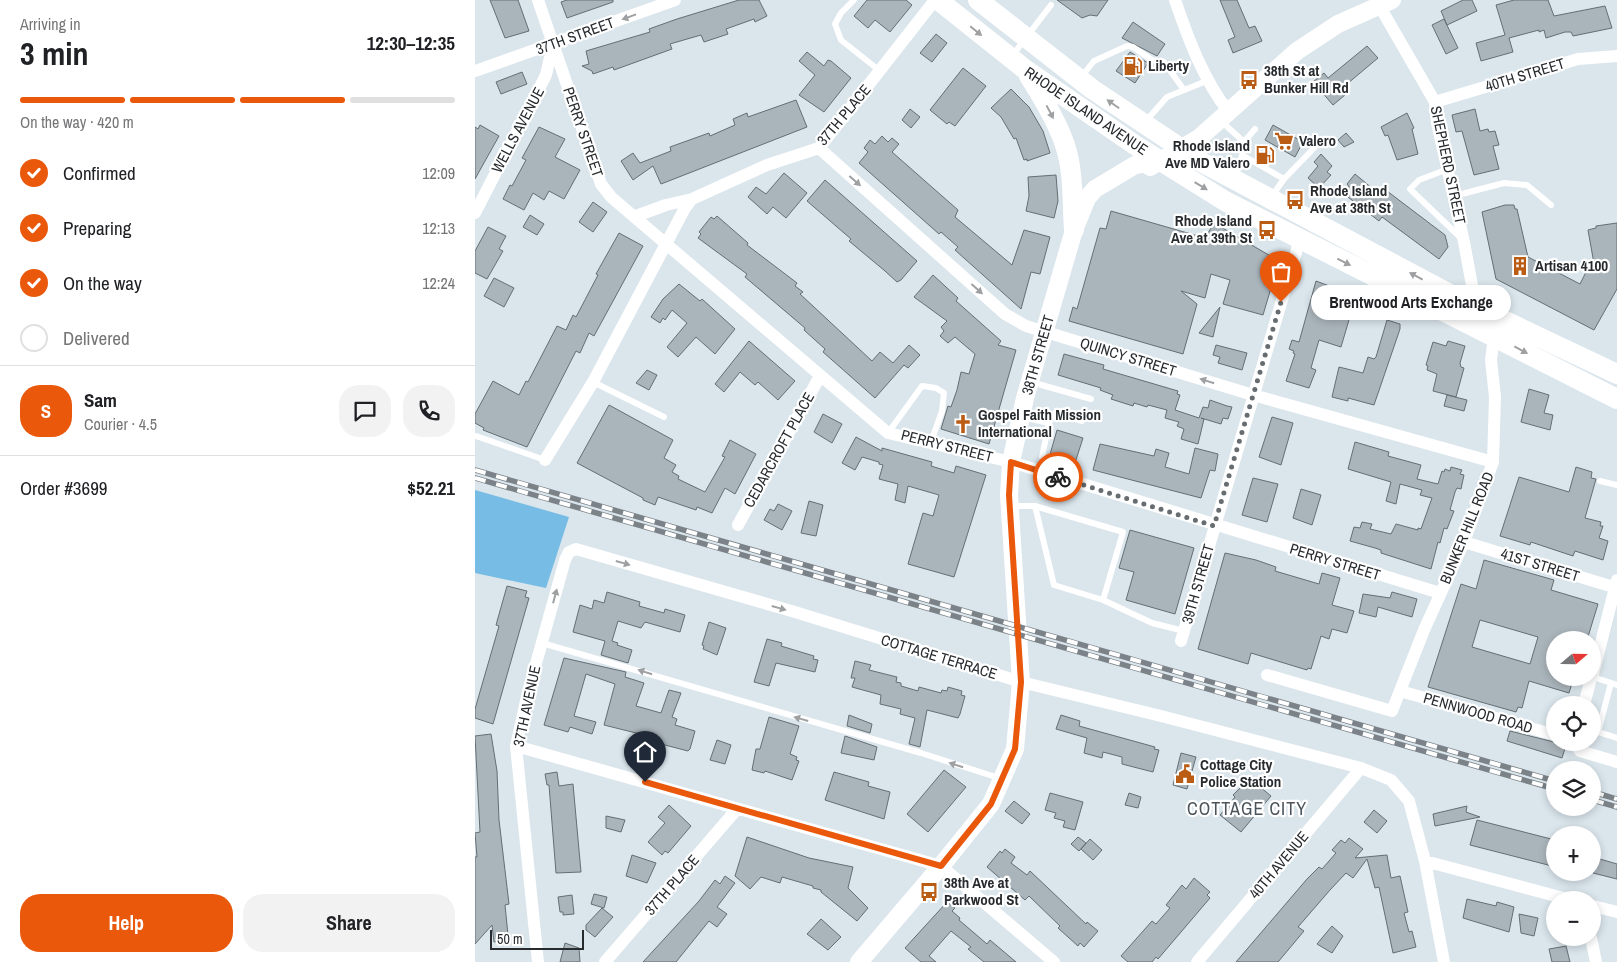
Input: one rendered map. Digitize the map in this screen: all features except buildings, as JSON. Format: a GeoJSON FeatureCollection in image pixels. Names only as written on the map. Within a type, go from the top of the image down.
{"type":"FeatureCollection","features":[{"type":"Feature","properties":{"kind":"main road","name":"RHODE ISLAND AVENUE"},"geometry":{"type":"LineString","coordinates":[[937,0],[1018,64],[1159,161],[1225,201],[1617,399]]}},
{"type":"Feature","properties":{"kind":"main road","name":"RHODE ISLAND AVENUE"},"geometry":{"type":"LineString","coordinates":[[978,0],[1079,80],[1183,150],[1270,199],[1476,307],[1617,374]]}},
{"type":"Feature","properties":{"kind":"main road","name":"38TH STREET"},"geometry":{"type":"LineString","coordinates":[[859,962],[991,804],[1015,749],[1021,675],[1010,506],[1011,462],[1030,382],[1074,230],[1087,198],[1095,189],[1135,165],[1159,161],[1183,150],[1297,51],[1338,24],[1382,2]]}},
{"type":"Feature","properties":{"kind":"main road"},"geometry":{"type":"LineString","coordinates":[[1018,64],[1052,114],[1065,146],[1070,170],[1074,230]]}},
{"type":"Feature","properties":{"kind":"street","name":"PERRY STREET"},"geometry":{"type":"LineString","coordinates":[[538,0],[601,184],[611,197],[636,216],[666,244],[888,433],[1011,462],[1214,526],[1440,593]]}},
{"type":"Feature","properties":{"kind":"street","name":"37TH STREET"},"geometry":{"type":"LineString","coordinates":[[475,71],[675,0]]}},
{"type":"Feature","properties":{"kind":"street","name":"37TH PLACE"},"geometry":{"type":"LineString","coordinates":[[636,216],[666,205],[692,199],[767,165],[819,148],[937,0]]}},
{"type":"Feature","properties":{"kind":"street"},"geometry":{"type":"LineString","coordinates":[[1175,0],[1224,115]]}},
{"type":"Feature","properties":{"kind":"street","name":"SHEPHERD STREET"},"geometry":{"type":"LineString","coordinates":[[1382,2],[1435,102],[1437,124],[1465,242],[1476,307]]}},
{"type":"Feature","properties":{"kind":"street","name":"WELLS AVENUE"},"geometry":{"type":"LineString","coordinates":[[475,213],[546,75],[553,44]]}},
{"type":"Feature","properties":{"kind":"street","name":"40TH STREET"},"geometry":{"type":"LineString","coordinates":[[1435,102],[1578,59],[1617,56]]}},
{"type":"Feature","properties":{"kind":"street","name":"QUINCY STREET"},"geometry":{"type":"LineString","coordinates":[[819,148],[823,154],[1005,314],[1045,333],[1253,395],[1493,462]]}},
{"type":"Feature","properties":{"kind":"street"},"geometry":{"type":"LineString","coordinates":[[545,460],[593,382],[692,199]]}},
{"type":"Feature","properties":{"kind":"street","name":"39TH STREET"},"geometry":{"type":"LineString","coordinates":[[1183,636],[1300,239]]}},
{"type":"Feature","properties":{"kind":"street","name":"BUNKER HILL ROAD"},"geometry":{"type":"LineString","coordinates":[[1267,675],[1392,711],[1440,593],[1464,542],[1493,462],[1495,397],[1491,360],[1494,336]]}},
{"type":"Feature","properties":{"kind":"street","name":"CEDARCROFT PLACE"},"geometry":{"type":"LineString","coordinates":[[738,525],[820,376]]}},
{"type":"Feature","properties":{"kind":"street","name":"41ST STREET"},"geometry":{"type":"LineString","coordinates":[[1464,542],[1616,585]]}},
{"type":"Feature","properties":{"kind":"street","name":"37TH AVENUE"},"geometry":{"type":"LineString","coordinates":[[538,962],[516,746],[565,560],[569,552],[576,549]]}},
{"type":"Feature","properties":{"kind":"street","name":"COTTAGE TERRACE"},"geometry":{"type":"LineString","coordinates":[[576,549],[1161,716],[1361,768],[1391,780],[1409,801],[1425,861]]}},
{"type":"Feature","properties":{"kind":"street"},"geometry":{"type":"LineString","coordinates":[[1601,642],[1616,585]]}},
{"type":"Feature","properties":{"kind":"street","name":"PENNWOOD ROAD"},"geometry":{"type":"LineString","coordinates":[[1400,691],[1546,732]]}},
{"type":"Feature","properties":{"kind":"street"},"geometry":{"type":"LineString","coordinates":[[516,746],[941,866],[1054,962]]}},
{"type":"Feature","properties":{"kind":"street"},"geometry":{"type":"LineString","coordinates":[[1579,751],[1617,762]]}},
{"type":"Feature","properties":{"kind":"street","name":"40TH AVENUE"},"geometry":{"type":"LineString","coordinates":[[1197,962],[1361,768]]}},
{"type":"Feature","properties":{"kind":"street","name":"37TH PLACE"},"geometry":{"type":"LineString","coordinates":[[605,962],[737,808]]}},
{"type":"Feature","properties":{"kind":"street"},"geometry":{"type":"LineString","coordinates":[[1444,962],[1425,861],[1546,893]]}},
{"type":"Feature","properties":{"kind":"street"},"geometry":{"type":"LineString","coordinates":[[1601,908],[1617,912]]}},
{"type":"Feature","properties":{"kind":"street"},"geometry":{"type":"LineString","coordinates":[[1593,946],[1596,962]]}},
{"type":"Feature","properties":{"kind":"lane"},"geometry":{"type":"LineString","coordinates":[[854,0],[841,13],[835,24],[841,40],[880,71]]}},
{"type":"Feature","properties":{"kind":"lane"},"geometry":{"type":"LineString","coordinates":[[1018,64],[1026,38],[1051,5]]}},
{"type":"Feature","properties":{"kind":"lane"},"geometry":{"type":"LineString","coordinates":[[1079,80],[1094,61],[1127,46],[1133,47],[1152,60],[1164,62],[1184,90]]}},
{"type":"Feature","properties":{"kind":"lane"},"geometry":{"type":"LineString","coordinates":[[1142,124],[1167,97],[1209,80]]}},
{"type":"Feature","properties":{"kind":"lane"},"geometry":{"type":"LineString","coordinates":[[1224,115],[1244,142]]}},
{"type":"Feature","properties":{"kind":"lane"},"geometry":{"type":"LineString","coordinates":[[1235,180],[1244,142],[1255,129]]}},
{"type":"Feature","properties":{"kind":"lane"},"geometry":{"type":"LineString","coordinates":[[1270,199],[1284,179],[1315,146]]}},
{"type":"Feature","properties":{"kind":"lane"},"geometry":{"type":"LineString","coordinates":[[1242,155],[1284,179]]}},
{"type":"Feature","properties":{"kind":"lane"},"geometry":{"type":"LineString","coordinates":[[1448,169],[1419,180],[1410,189],[1465,242]]}},
{"type":"Feature","properties":{"kind":"lane"},"geometry":{"type":"LineString","coordinates":[[1454,196],[1504,184],[1527,185],[1551,205]]}},
{"type":"Feature","properties":{"kind":"lane"},"geometry":{"type":"LineString","coordinates":[[593,382],[663,417]]}},
{"type":"Feature","properties":{"kind":"lane"},"geometry":{"type":"LineString","coordinates":[[1030,382],[1091,399]]}},
{"type":"Feature","properties":{"kind":"lane"},"geometry":{"type":"LineString","coordinates":[[888,433],[922,386],[936,388],[944,393],[942,411],[931,442]]}},
{"type":"Feature","properties":{"kind":"lane"},"geometry":{"type":"LineString","coordinates":[[1060,466],[1045,462],[1042,457],[1049,423],[1055,413],[1082,421]]}},
{"type":"Feature","properties":{"kind":"lane"},"geometry":{"type":"LineString","coordinates":[[1021,416],[1049,423]]}},
{"type":"Feature","properties":{"kind":"lane"},"geometry":{"type":"LineString","coordinates":[[476,436],[545,460]]}},
{"type":"Feature","properties":{"kind":"lane"},"geometry":{"type":"LineString","coordinates":[[1600,481],[1617,485]]}},
{"type":"Feature","properties":{"kind":"lane"},"geometry":{"type":"LineString","coordinates":[[1010,506],[1035,506],[1123,532],[1103,600]]}},
{"type":"Feature","properties":{"kind":"lane"},"geometry":{"type":"LineString","coordinates":[[1035,506],[1054,585],[1103,600],[1183,636]]}},
{"type":"Feature","properties":{"kind":"lane"},"geometry":{"type":"LineString","coordinates":[[542,643],[921,752],[1003,780]]}},
{"type":"Feature","properties":{"kind":"lane"},"geometry":{"type":"LineString","coordinates":[[1601,679],[1614,684],[1597,732],[1617,738]]}},
{"type":"Feature","properties":{"kind":"shaded area"},"geometry":{"type":"Polygon","coordinates":[[[475,490],[569,517],[546,588],[475,573],[475,490]]]}},
{"type":"Feature","properties":{"kind":"railway"},"geometry":{"type":"LineString","coordinates":[[475,470],[1546,778]]}},
{"type":"Feature","properties":{"kind":"railway"},"geometry":{"type":"LineString","coordinates":[[475,478],[1546,786]]}},
{"type":"Feature","properties":{"kind":"railway"},"geometry":{"type":"LineString","coordinates":[[1601,794],[1617,799]]}},
{"type":"Feature","properties":{"kind":"railway"},"geometry":{"type":"LineString","coordinates":[[1601,802],[1617,807]]}},
{"type":"Feature","properties":{"kind":"way so far"},"geometry":{"type":"LineString","coordinates":[[1058,477],[1214,526],[1281,302]]}},
{"type":"Feature","properties":{"kind":"place","name":"Liberty"},"geometry":{"type":"Point","coordinates":[1133,66]}},
{"type":"Feature","properties":{"kind":"place","name":"38th St at Bunker Hill Rd"},"geometry":{"type":"Point","coordinates":[1249,80]}},
{"type":"Feature","properties":{"kind":"place","name":"Valero"},"geometry":{"type":"Point","coordinates":[1284,141]}},
{"type":"Feature","properties":{"kind":"place","name":"Rhode Island Ave MD Valero"},"geometry":{"type":"Point","coordinates":[1265,155]}},
{"type":"Feature","properties":{"kind":"place","name":"Rhode Island Ave at 38th St"},"geometry":{"type":"Point","coordinates":[1295,200]}},
{"type":"Feature","properties":{"kind":"place","name":"Rhode Island Ave at 39th St"},"geometry":{"type":"Point","coordinates":[1267,230]}},
{"type":"Feature","properties":{"kind":"place","name":"Artisan 4100"},"geometry":{"type":"Point","coordinates":[1520,266]}},
{"type":"Feature","properties":{"kind":"place","name":"Brentwood Arts Exchange"},"geometry":{"type":"Point","coordinates":[1281,302]}},
{"type":"Feature","properties":{"kind":"place","name":"Gospel Faith Mission International"},"geometry":{"type":"Point","coordinates":[963,424]}},
{"type":"Feature","properties":{"kind":"place","name":"Cottage City Police Station"},"geometry":{"type":"Point","coordinates":[1185,774]}},
{"type":"Feature","properties":{"kind":"place","name":"38th Ave at Parkwood St"},"geometry":{"type":"Point","coordinates":[929,892]}},
{"type":"Feature","properties":{"kind":"district","name":"COTTAGE CITY"},"geometry":{"type":"Point","coordinates":[1247,809]}},
{"type":"Feature","properties":{"kind":"route"},"geometry":{"type":"LineString","coordinates":[[645,782],[941,866],[991,804],[1015,749],[1021,667],[1009,495],[1011,462],[1058,477]]}}]}
